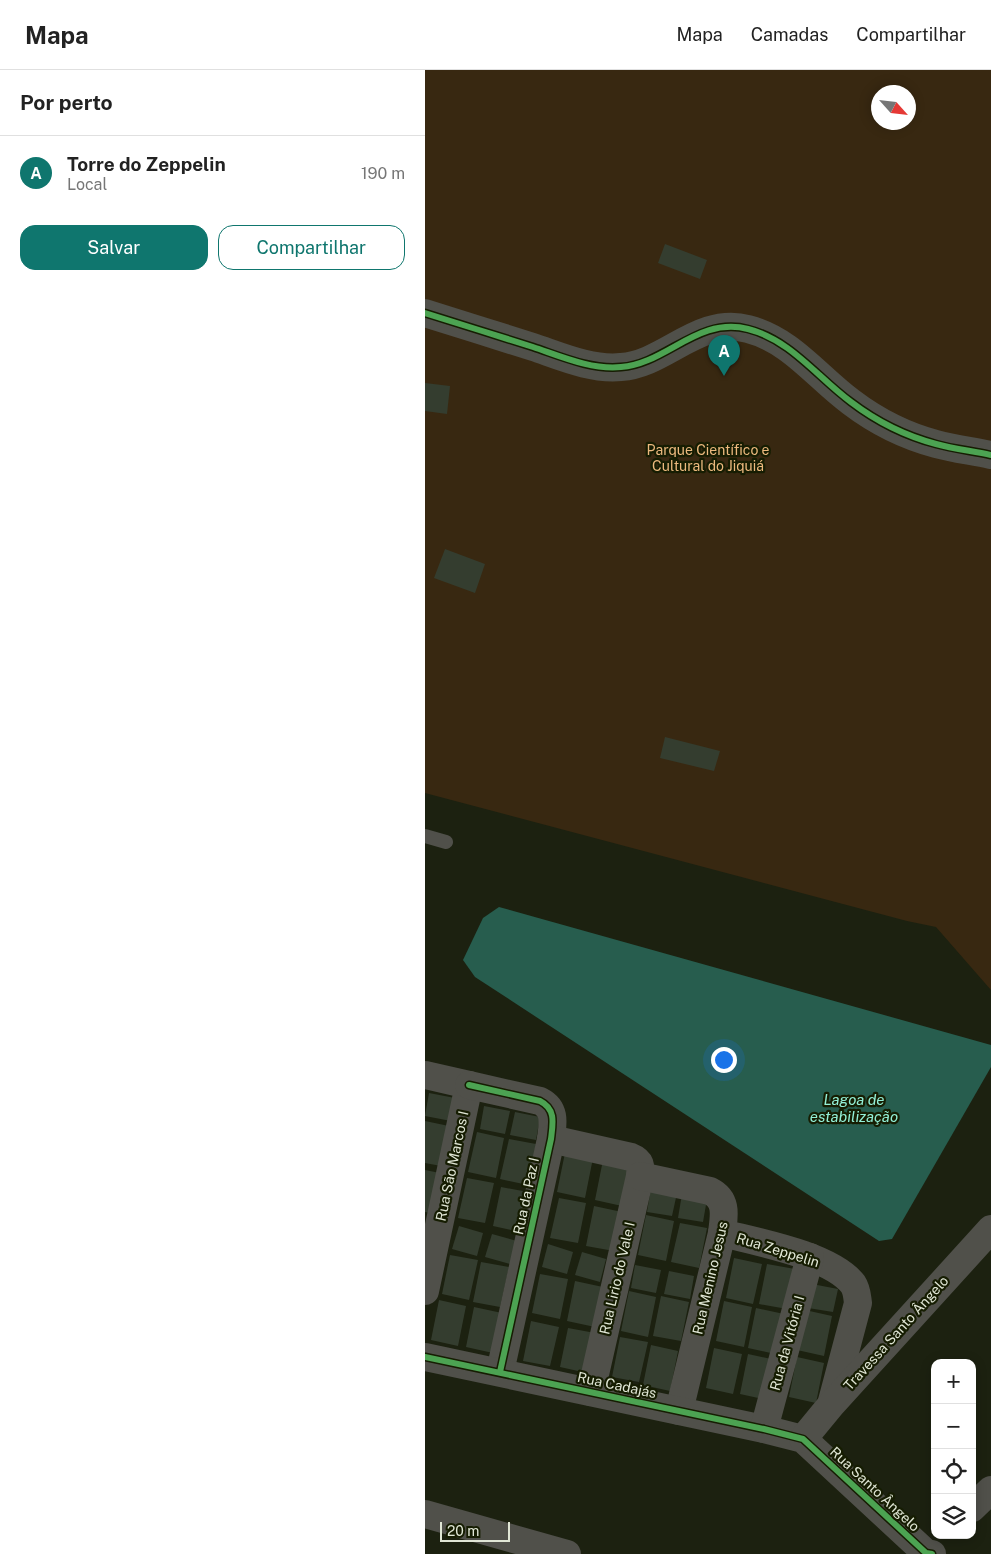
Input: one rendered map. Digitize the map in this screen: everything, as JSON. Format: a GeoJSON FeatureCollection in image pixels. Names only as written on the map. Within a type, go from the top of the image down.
{"type":"FeatureCollection","features":[{"type":"Feature","properties":{"kind":"street"},"geometry":{"type":"LineString","coordinates":[[425,313],[565,358],[602,367],[622,368],[641,362],[695,335],[717,328],[733,326],[750,330],[773,339],[792,350],[827,383],[853,404],[897,430],[935,444],[991,455]]}},
{"type":"Feature","properties":{"kind":"street"},"geometry":{"type":"LineString","coordinates":[[425,1075],[469,1085]]}},
{"type":"Feature","properties":{"kind":"street","name":"Rua da Paz I"},"geometry":{"type":"LineString","coordinates":[[469,1085],[540,1101],[552,1113],[553,1121],[551,1139],[500,1372]]}},
{"type":"Feature","properties":{"kind":"street","name":"Rua São Marcos I"},"geometry":{"type":"LineString","coordinates":[[425,1291],[469,1085]]}},
{"type":"Feature","properties":{"kind":"street"},"geometry":{"type":"LineString","coordinates":[[551,1139],[631,1157],[640,1169]]}},
{"type":"Feature","properties":{"kind":"street","name":"Rua Menino Jesus"},"geometry":{"type":"LineString","coordinates":[[640,1169],[717,1194],[724,1208],[721,1233],[679,1411]]}},
{"type":"Feature","properties":{"kind":"street","name":"Rua Lirio do Vale I"},"geometry":{"type":"LineString","coordinates":[[591,1392],[640,1169]]}},
{"type":"Feature","properties":{"kind":"street","name":"Travessa Santo Ângelo"},"geometry":{"type":"LineString","coordinates":[[803,1439],[831,1405],[991,1229]]}},
{"type":"Feature","properties":{"kind":"street","name":"Rua Zeppelin"},"geometry":{"type":"LineString","coordinates":[[721,1233],[810,1257],[832,1268],[854,1286],[857,1294],[855,1314],[831,1405]]}},
{"type":"Feature","properties":{"kind":"street","name":"Rua da Vitória I"},"geometry":{"type":"LineString","coordinates":[[764,1429],[810,1257]]}},
{"type":"Feature","properties":{"kind":"street","name":"Rua Cadajás"},"geometry":{"type":"LineString","coordinates":[[425,1357],[764,1429],[803,1439]]}},
{"type":"Feature","properties":{"kind":"street","name":"Rua Santo Ângelo"},"geometry":{"type":"LineString","coordinates":[[803,1439],[932,1549]]}},
{"type":"Feature","properties":{"kind":"street"},"geometry":{"type":"LineString","coordinates":[[976,1504],[991,1490]]}},
{"type":"Feature","properties":{"kind":"street"},"geometry":{"type":"LineString","coordinates":[[425,1514],[567,1554]]}},
{"type":"Feature","properties":{"kind":"lane"},"geometry":{"type":"LineString","coordinates":[[425,836],[446,842]]}},
{"type":"Feature","properties":{"kind":"green space","name":"Parque Científico e Cultural do Jiquiá"},"geometry":{"type":"Polygon","coordinates":[[[425,70],[991,70],[991,990],[936,927],[907,921],[425,793],[425,70]]]}},
{"type":"Feature","properties":{"kind":"water","name":"Lagoa de estabilização"},"geometry":{"type":"Polygon","coordinates":[[[499,907],[991,1045],[991,1067],[892,1239],[879,1241],[475,977],[463,960],[483,918],[499,907]]]}},
{"type":"Feature","properties":{"kind":"building"},"geometry":{"type":"Polygon","coordinates":[[[665,244],[707,260],[700,279],[658,263],[665,244]]]}},
{"type":"Feature","properties":{"kind":"building"},"geometry":{"type":"Polygon","coordinates":[[[425,383],[450,386],[447,414],[425,411],[425,383]]]}},
{"type":"Feature","properties":{"kind":"building"},"geometry":{"type":"Polygon","coordinates":[[[445,549],[485,564],[475,593],[434,578],[445,549]]]}},
{"type":"Feature","properties":{"kind":"building"},"geometry":{"type":"Polygon","coordinates":[[[665,737],[720,751],[714,771],[660,758],[665,737]]]}},
{"type":"Feature","properties":{"kind":"building"},"geometry":{"type":"Polygon","coordinates":[[[429,1093],[455,1098],[451,1121],[425,1116],[429,1093]]]}},
{"type":"Feature","properties":{"kind":"building"},"geometry":{"type":"Polygon","coordinates":[[[484,1106],[510,1111],[505,1134],[480,1129],[484,1106]]]}},
{"type":"Feature","properties":{"kind":"building"},"geometry":{"type":"Polygon","coordinates":[[[515,1112],[540,1117],[536,1140],[510,1135],[515,1112]]]}},
{"type":"Feature","properties":{"kind":"building"},"geometry":{"type":"Polygon","coordinates":[[[425,1121],[449,1126],[441,1166],[425,1163],[425,1121]]]}},
{"type":"Feature","properties":{"kind":"building"},"geometry":{"type":"Polygon","coordinates":[[[477,1132],[504,1138],[496,1178],[468,1172],[477,1132]]]}},
{"type":"Feature","properties":{"kind":"building"},"geometry":{"type":"Polygon","coordinates":[[[509,1139],[536,1144],[528,1185],[500,1179],[509,1139]]]}},
{"type":"Feature","properties":{"kind":"building"},"geometry":{"type":"Polygon","coordinates":[[[565,1153],[593,1158],[585,1198],[557,1192],[565,1153]]]}},
{"type":"Feature","properties":{"kind":"building"},"geometry":{"type":"Polygon","coordinates":[[[603,1160],[631,1165],[622,1206],[595,1200],[603,1160]]]}},
{"type":"Feature","properties":{"kind":"building"},"geometry":{"type":"Polygon","coordinates":[[[425,1170],[440,1173],[432,1213],[425,1212],[425,1170]]]}},
{"type":"Feature","properties":{"kind":"building"},"geometry":{"type":"Polygon","coordinates":[[[467,1178],[494,1183],[485,1223],[458,1218],[467,1178]]]}},
{"type":"Feature","properties":{"kind":"building"},"geometry":{"type":"Polygon","coordinates":[[[501,1187],[528,1192],[520,1232],[493,1226],[501,1187]]]}},
{"type":"Feature","properties":{"kind":"building"},"geometry":{"type":"Polygon","coordinates":[[[651,1188],[677,1193],[672,1216],[647,1212],[651,1188]]]}},
{"type":"Feature","properties":{"kind":"building"},"geometry":{"type":"Polygon","coordinates":[[[682,1194],[707,1199],[703,1222],[678,1218],[682,1194]]]}},
{"type":"Feature","properties":{"kind":"building"},"geometry":{"type":"Polygon","coordinates":[[[559,1198],[586,1203],[578,1243],[550,1238],[559,1198]]]}},
{"type":"Feature","properties":{"kind":"building"},"geometry":{"type":"Polygon","coordinates":[[[594,1206],[622,1212],[614,1251],[586,1246],[594,1206]]]}},
{"type":"Feature","properties":{"kind":"building"},"geometry":{"type":"Polygon","coordinates":[[[646,1215],[674,1221],[666,1261],[638,1255],[646,1215]]]}},
{"type":"Feature","properties":{"kind":"building"},"geometry":{"type":"Polygon","coordinates":[[[680,1223],[707,1228],[699,1268],[671,1262],[680,1223]]]}},
{"type":"Feature","properties":{"kind":"building"},"geometry":{"type":"Polygon","coordinates":[[[459,1226],[483,1233],[477,1256],[452,1249],[459,1226]]]}},
{"type":"Feature","properties":{"kind":"building"},"geometry":{"type":"Polygon","coordinates":[[[492,1234],[517,1241],[510,1264],[485,1257],[492,1234]]]}},
{"type":"Feature","properties":{"kind":"building"},"geometry":{"type":"Polygon","coordinates":[[[548,1244],[573,1252],[567,1274],[542,1267],[548,1244]]]}},
{"type":"Feature","properties":{"kind":"building"},"geometry":{"type":"Polygon","coordinates":[[[582,1252],[606,1259],[600,1282],[575,1275],[582,1252]]]}},
{"type":"Feature","properties":{"kind":"building"},"geometry":{"type":"Polygon","coordinates":[[[450,1255],[478,1260],[469,1300],[442,1294],[450,1255]]]}},
{"type":"Feature","properties":{"kind":"building"},"geometry":{"type":"Polygon","coordinates":[[[734,1258],[762,1264],[753,1304],[726,1298],[734,1258]]]}},
{"type":"Feature","properties":{"kind":"building"},"geometry":{"type":"Polygon","coordinates":[[[481,1262],[509,1267],[500,1307],[473,1302],[481,1262]]]}},
{"type":"Feature","properties":{"kind":"building"},"geometry":{"type":"Polygon","coordinates":[[[767,1264],[795,1269],[787,1309],[759,1304],[767,1264]]]}},
{"type":"Feature","properties":{"kind":"building"},"geometry":{"type":"Polygon","coordinates":[[[635,1265],[661,1270],[656,1293],[631,1288],[635,1265]]]}},
{"type":"Feature","properties":{"kind":"building"},"geometry":{"type":"Polygon","coordinates":[[[669,1271],[694,1276],[690,1299],[664,1294],[669,1271]]]}},
{"type":"Feature","properties":{"kind":"building"},"geometry":{"type":"Polygon","coordinates":[[[540,1274],[568,1279],[560,1319],[532,1313],[540,1274]]]}},
{"type":"Feature","properties":{"kind":"building"},"geometry":{"type":"Polygon","coordinates":[[[575,1281],[603,1287],[595,1327],[567,1321],[575,1281]]]}},
{"type":"Feature","properties":{"kind":"building"},"geometry":{"type":"Polygon","coordinates":[[[812,1284],[838,1289],[833,1312],[808,1308],[812,1284]]]}},
{"type":"Feature","properties":{"kind":"building"},"geometry":{"type":"Polygon","coordinates":[[[629,1291],[656,1297],[648,1337],[621,1331],[629,1291]]]}},
{"type":"Feature","properties":{"kind":"building"},"geometry":{"type":"Polygon","coordinates":[[[661,1296],[689,1302],[681,1341],[653,1336],[661,1296]]]}},
{"type":"Feature","properties":{"kind":"building"},"geometry":{"type":"Polygon","coordinates":[[[439,1300],[466,1306],[458,1346],[431,1340],[439,1300]]]}},
{"type":"Feature","properties":{"kind":"building"},"geometry":{"type":"Polygon","coordinates":[[[724,1301],[752,1307],[744,1347],[716,1341],[724,1301]]]}},
{"type":"Feature","properties":{"kind":"building"},"geometry":{"type":"Polygon","coordinates":[[[474,1307],[502,1313],[493,1353],[466,1347],[474,1307]]]}},
{"type":"Feature","properties":{"kind":"building"},"geometry":{"type":"Polygon","coordinates":[[[756,1308],[784,1314],[775,1354],[748,1348],[756,1308]]]}},
{"type":"Feature","properties":{"kind":"building"},"geometry":{"type":"Polygon","coordinates":[[[805,1310],[832,1316],[824,1356],[797,1350],[805,1310]]]}},
{"type":"Feature","properties":{"kind":"building"},"geometry":{"type":"Polygon","coordinates":[[[531,1321],[559,1327],[550,1366],[523,1361],[531,1321]]]}},
{"type":"Feature","properties":{"kind":"building"},"geometry":{"type":"Polygon","coordinates":[[[568,1328],[595,1333],[587,1373],[560,1367],[568,1328]]]}},
{"type":"Feature","properties":{"kind":"building"},"geometry":{"type":"Polygon","coordinates":[[[620,1337],[648,1342],[639,1382],[612,1377],[620,1337]]]}},
{"type":"Feature","properties":{"kind":"building"},"geometry":{"type":"Polygon","coordinates":[[[651,1345],[678,1351],[670,1391],[643,1385],[651,1345]]]}},
{"type":"Feature","properties":{"kind":"building"},"geometry":{"type":"Polygon","coordinates":[[[714,1348],[742,1354],[733,1394],[706,1388],[714,1348]]]}},
{"type":"Feature","properties":{"kind":"building"},"geometry":{"type":"Polygon","coordinates":[[[748,1354],[776,1360],[767,1400],[740,1394],[748,1354]]]}},
{"type":"Feature","properties":{"kind":"building"},"geometry":{"type":"Polygon","coordinates":[[[797,1357],[824,1363],[816,1403],[789,1397],[797,1357]]]}},
{"type":"Feature","properties":{"kind":"cycle path"},"geometry":{"type":"LineString","coordinates":[[425,313],[576,362],[610,367],[637,364],[713,329],[730,327],[748,329],[763,334],[791,350],[851,402],[892,427],[936,444],[991,455]]}},
{"type":"Feature","properties":{"kind":"cycle path"},"geometry":{"type":"LineString","coordinates":[[469,1085],[540,1101],[549,1108],[552,1117],[551,1139],[500,1372]]}},
{"type":"Feature","properties":{"kind":"cycle path"},"geometry":{"type":"LineString","coordinates":[[425,1357],[764,1429],[803,1439],[926,1553],[932,1554]]}},
{"type":"Feature","properties":{"kind":"place","name":"Torre do Zeppelin"},"geometry":{"type":"Point","coordinates":[724,376]}}]}
